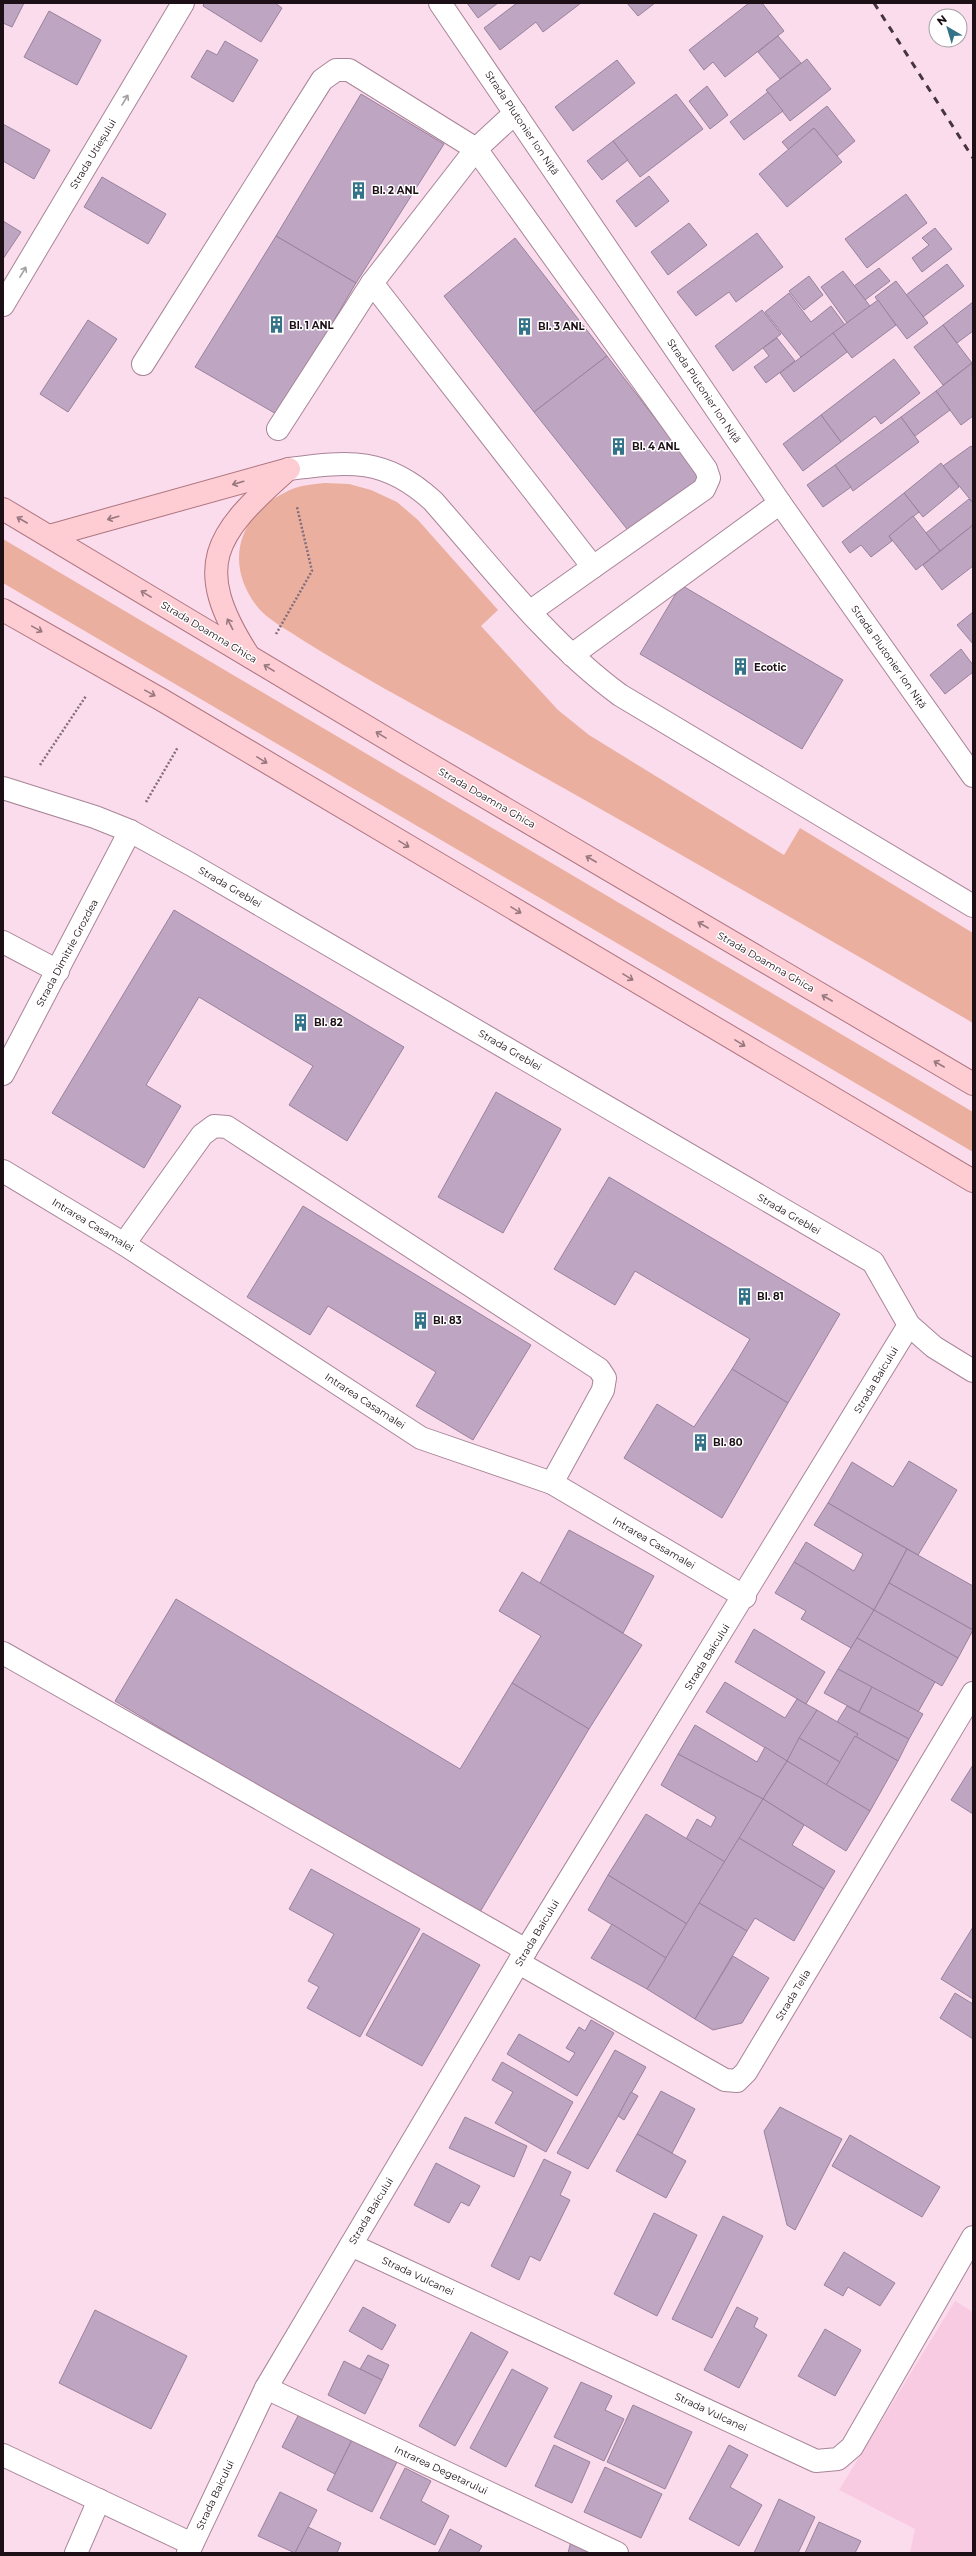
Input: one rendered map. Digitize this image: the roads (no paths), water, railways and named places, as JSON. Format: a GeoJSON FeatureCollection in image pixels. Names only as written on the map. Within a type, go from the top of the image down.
{"type":"FeatureCollection","features":[{"type":"Feature","properties":{"kind":"main road"},"geometry":{"type":"LineString","coordinates":[[49,536],[289,469]]}},
{"type":"Feature","properties":{"kind":"main road"},"geometry":{"type":"LineString","coordinates":[[255,660],[222,608],[217,582],[217,561],[223,539],[237,519],[289,469]]}},
{"type":"Feature","properties":{"kind":"main road","name":"Strada Doamna Ghica"},"geometry":{"type":"LineString","coordinates":[[3,510],[49,536],[414,755],[973,1084]]}},
{"type":"Feature","properties":{"kind":"main road"},"geometry":{"type":"LineString","coordinates":[[3,610],[194,719],[973,1180]]}},
{"type":"Feature","properties":{"kind":"street","name":"Strada Utieșului"},"geometry":{"type":"LineString","coordinates":[[3,305],[183,3]]}},
{"type":"Feature","properties":{"kind":"street","name":"Strada Plutonier Ion Niță"},"geometry":{"type":"LineString","coordinates":[[440,3],[780,503],[973,776]]}},
{"type":"Feature","properties":{"kind":"street"},"geometry":{"type":"LineString","coordinates":[[144,364],[322,80],[336,70],[350,70],[476,149],[706,469],[710,478],[704,489],[531,611]]}},
{"type":"Feature","properties":{"kind":"street"},"geometry":{"type":"LineString","coordinates":[[278,429],[372,284],[476,149],[514,113]]}},
{"type":"Feature","properties":{"kind":"street"},"geometry":{"type":"LineString","coordinates":[[372,284],[593,567]]}},
{"type":"Feature","properties":{"kind":"street"},"geometry":{"type":"LineString","coordinates":[[289,469],[328,464],[362,464],[392,471],[414,483],[433,501],[572,655],[596,678],[620,695],[973,906]]}},
{"type":"Feature","properties":{"kind":"street"},"geometry":{"type":"LineString","coordinates":[[572,655],[780,503]]}},
{"type":"Feature","properties":{"kind":"street","name":"Strada Greblei"},"geometry":{"type":"LineString","coordinates":[[12,791],[95,817],[130,831],[206,873],[873,1262],[909,1325],[934,1347],[973,1371]]}},
{"type":"Feature","properties":{"kind":"street","name":"Strada Dimitrie Grozdea"},"geometry":{"type":"LineString","coordinates":[[3,1074],[130,831]]}},
{"type":"Feature","properties":{"kind":"street"},"geometry":{"type":"LineString","coordinates":[[3,942],[58,971]]}},
{"type":"Feature","properties":{"kind":"street"},"geometry":{"type":"LineString","coordinates":[[124,1244],[202,1135],[214,1126],[227,1127],[599,1369],[605,1378],[603,1390],[552,1483]]}},
{"type":"Feature","properties":{"kind":"street","name":"Intrarea Casamalei"},"geometry":{"type":"LineString","coordinates":[[3,1171],[124,1244],[421,1438],[552,1483],[745,1597]]}},
{"type":"Feature","properties":{"kind":"street","name":"Strada Baicului"},"geometry":{"type":"LineString","coordinates":[[190,2548],[266,2388],[523,1956],[745,1597],[909,1325]]}},
{"type":"Feature","properties":{"kind":"street","name":"Strada Telia"},"geometry":{"type":"LineString","coordinates":[[3,1653],[523,1956],[725,2080],[737,2081],[746,2072],[973,1693]]}},
{"type":"Feature","properties":{"kind":"street","name":"Strada Vulcanei"},"geometry":{"type":"LineString","coordinates":[[351,2245],[816,2461],[838,2459],[852,2447],[973,2237]]}},
{"type":"Feature","properties":{"kind":"street","name":"Intrarea Degetarului"},"geometry":{"type":"LineString","coordinates":[[266,2388],[617,2553]]}},
{"type":"Feature","properties":{"kind":"street"},"geometry":{"type":"LineString","coordinates":[[3,2455],[99,2500],[190,2548]]}},
{"type":"Feature","properties":{"kind":"street"},"geometry":{"type":"LineString","coordinates":[[76,2553],[99,2500]]}},
{"type":"Feature","properties":{"kind":"railway"},"geometry":{"type":"LineString","coordinates":[[874,3],[973,158]]}},
{"type":"Feature","properties":{"kind":"place","name":"Bl. 2 ANL"},"geometry":{"type":"Point","coordinates":[359,190]}},
{"type":"Feature","properties":{"kind":"place","name":"Bl. 1 ANL"},"geometry":{"type":"Point","coordinates":[276,325]}},
{"type":"Feature","properties":{"kind":"place","name":"Bl. 3 ANL"},"geometry":{"type":"Point","coordinates":[525,326]}},
{"type":"Feature","properties":{"kind":"place","name":"Bl. 4 ANL"},"geometry":{"type":"Point","coordinates":[619,446]}},
{"type":"Feature","properties":{"kind":"place","name":"Ecotic"},"geometry":{"type":"Point","coordinates":[741,667]}},
{"type":"Feature","properties":{"kind":"place","name":"Bl. 82"},"geometry":{"type":"Point","coordinates":[301,1022]}},
{"type":"Feature","properties":{"kind":"place","name":"Bl. 81"},"geometry":{"type":"Point","coordinates":[744,1296]}},
{"type":"Feature","properties":{"kind":"place","name":"Bl. 83"},"geometry":{"type":"Point","coordinates":[420,1320]}},
{"type":"Feature","properties":{"kind":"place","name":"Bl. 80"},"geometry":{"type":"Point","coordinates":[700,1442]}}]}
